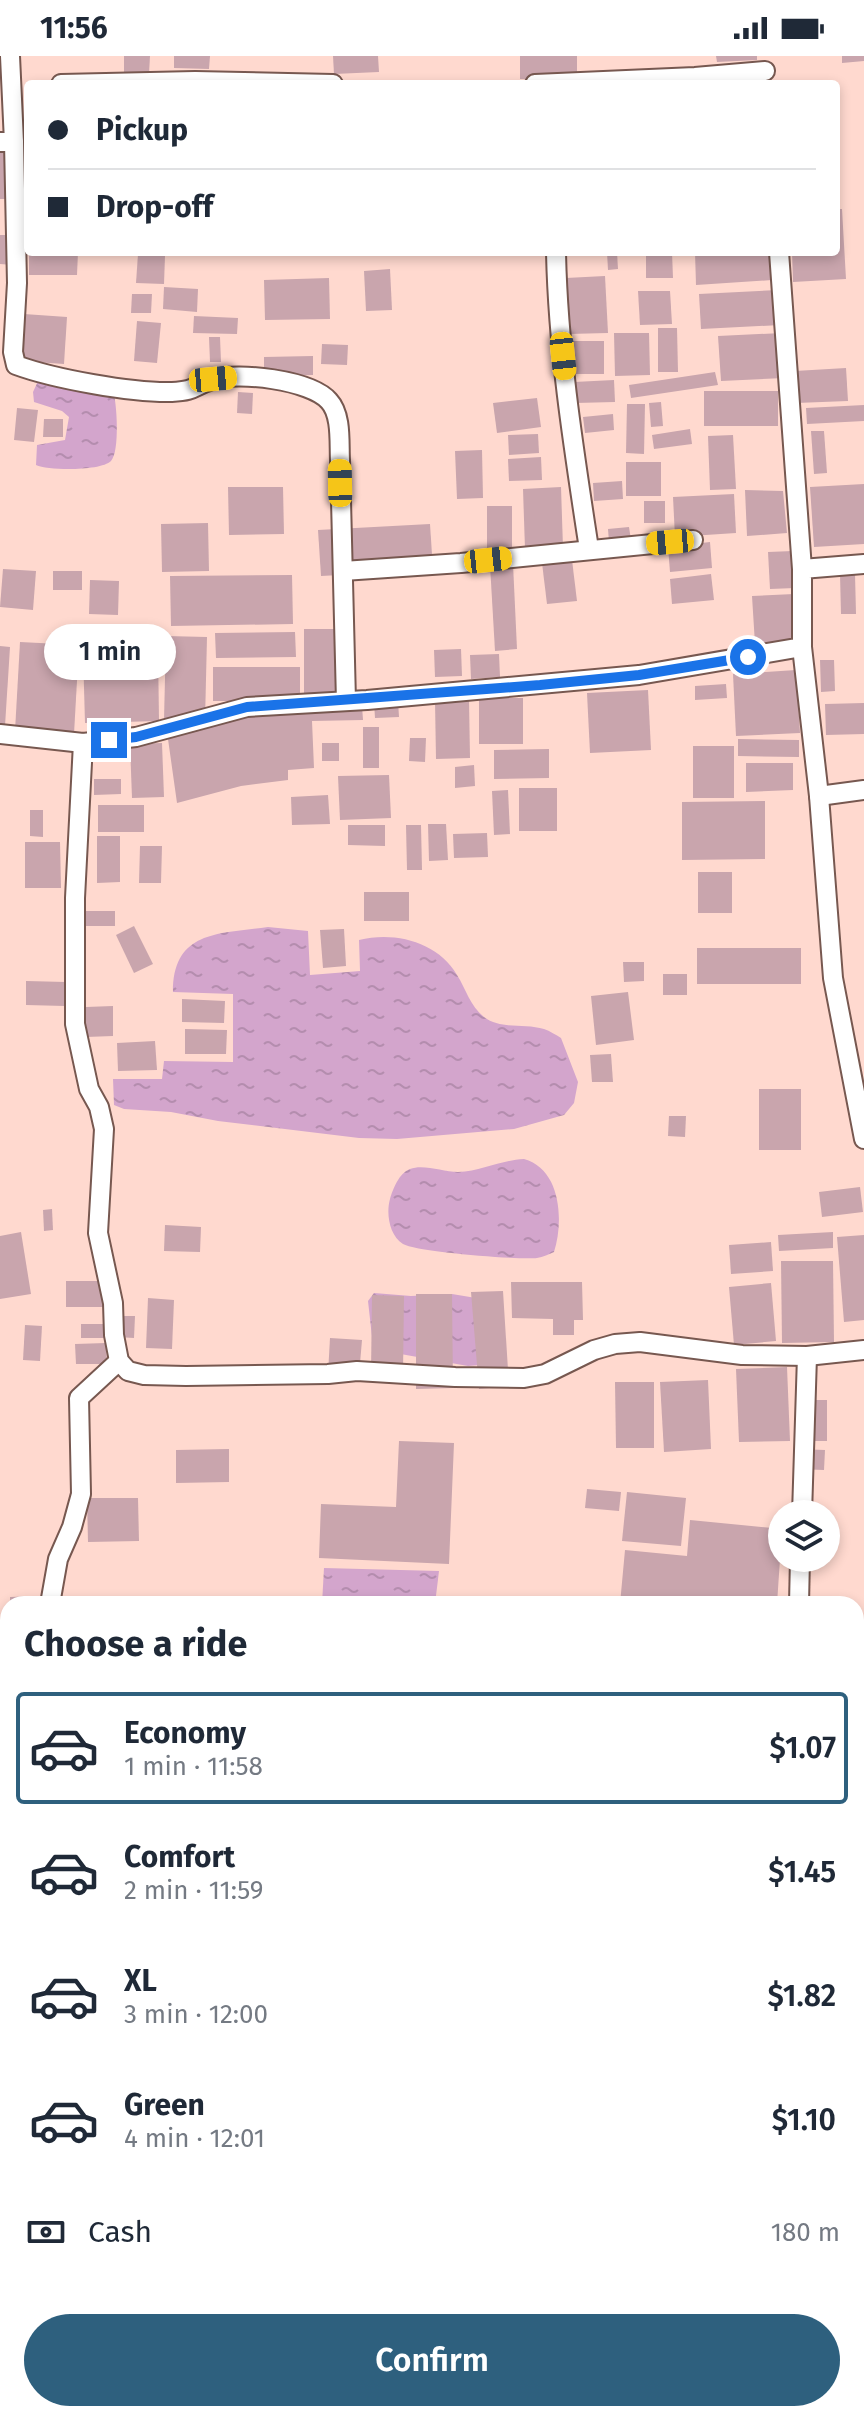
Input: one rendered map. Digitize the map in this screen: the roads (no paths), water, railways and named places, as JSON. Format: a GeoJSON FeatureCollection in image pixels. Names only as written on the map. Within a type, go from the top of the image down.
{"type":"FeatureCollection","features":[{"type":"Feature","properties":{"kind":"street"},"geometry":{"type":"LineString","coordinates":[[10,56],[19,86],[7,142],[17,283],[13,352],[16,365],[31,371],[139,390],[191,391],[213,379],[283,380],[311,388],[330,401],[337,421],[346,701]]}},
{"type":"Feature","properties":{"kind":"street"},"geometry":{"type":"LineString","coordinates":[[630,80],[765,70]]}},
{"type":"Feature","properties":{"kind":"street"},"geometry":{"type":"LineString","coordinates":[[556,256],[556,288],[566,378],[589,549]]}},
{"type":"Feature","properties":{"kind":"street"},"geometry":{"type":"LineString","coordinates":[[779,256],[802,569],[802,647],[819,796],[833,978],[864,1139]]}},
{"type":"Feature","properties":{"kind":"street"},"geometry":{"type":"LineString","coordinates":[[343,571],[461,563],[693,540]]}},
{"type":"Feature","properties":{"kind":"street"},"geometry":{"type":"LineString","coordinates":[[802,569],[864,564]]}},
{"type":"Feature","properties":{"kind":"street"},"geometry":{"type":"LineString","coordinates":[[0,734],[83,743],[136,737],[247,707],[639,675],[802,647]]}},
{"type":"Feature","properties":{"kind":"street"},"geometry":{"type":"LineString","coordinates":[[83,743],[75,898],[75,1024],[89,1089],[99,1107],[104,1129],[98,1233],[113,1303],[119,1361],[128,1371],[144,1375],[328,1374],[357,1371],[524,1378],[545,1374],[594,1350],[640,1342],[742,1355],[807,1356],[864,1350]]}},
{"type":"Feature","properties":{"kind":"street"},"geometry":{"type":"LineString","coordinates":[[819,796],[864,790]]}},
{"type":"Feature","properties":{"kind":"street"},"geometry":{"type":"LineString","coordinates":[[802,1500],[807,1356]]}},
{"type":"Feature","properties":{"kind":"street"},"geometry":{"type":"LineString","coordinates":[[51,1596],[58,1559],[72,1527],[81,1494],[79,1398],[119,1361]]}},
{"type":"Feature","properties":{"kind":"street"},"geometry":{"type":"LineString","coordinates":[[799,1596],[800,1572]]}},
{"type":"Feature","properties":{"kind":"water"},"geometry":{"type":"Polygon","coordinates":[[[39,379],[113,391],[117,438],[111,461],[97,467],[75,469],[36,465],[37,445],[65,440],[69,417],[62,411],[34,402],[33,392],[39,379]]]}},
{"type":"Feature","properties":{"kind":"water"},"geometry":{"type":"Polygon","coordinates":[[[268,927],[308,931],[310,975],[360,971],[359,940],[401,938],[427,947],[449,964],[484,1017],[498,1024],[537,1027],[561,1038],[578,1082],[574,1103],[564,1115],[514,1129],[397,1139],[359,1138],[218,1121],[171,1112],[124,1109],[114,1105],[113,1079],[162,1079],[164,1061],[233,1062],[233,994],[173,992],[175,972],[190,946],[202,939],[268,927]]]}},
{"type":"Feature","properties":{"kind":"water"},"geometry":{"type":"Polygon","coordinates":[[[524,1159],[546,1173],[557,1198],[559,1226],[554,1252],[539,1258],[490,1257],[412,1247],[403,1244],[394,1235],[389,1205],[397,1182],[406,1171],[421,1167],[467,1171],[524,1159]]]}},
{"type":"Feature","properties":{"kind":"water"},"geometry":{"type":"Polygon","coordinates":[[[374,1293],[411,1296],[452,1294],[476,1298],[480,1365],[468,1366],[378,1350],[372,1337],[368,1301],[374,1293]]]}},
{"type":"Feature","properties":{"kind":"water"},"geometry":{"type":"Polygon","coordinates":[[[324,1568],[439,1571],[436,1596],[322,1596],[324,1568]]]}}]}
